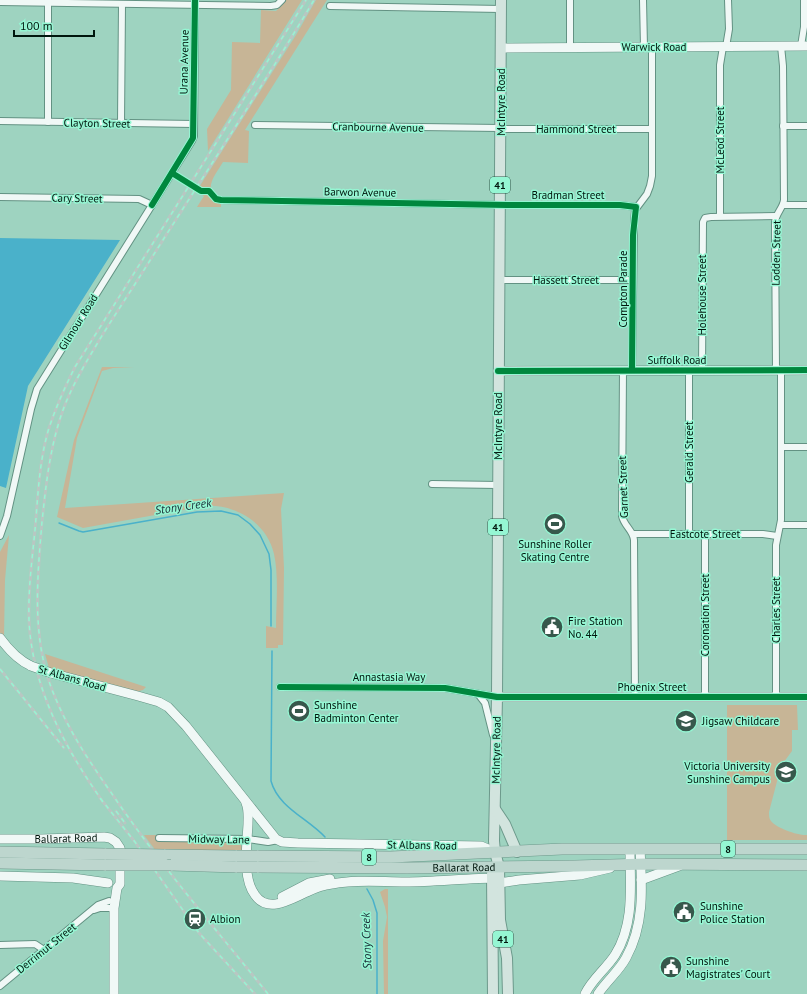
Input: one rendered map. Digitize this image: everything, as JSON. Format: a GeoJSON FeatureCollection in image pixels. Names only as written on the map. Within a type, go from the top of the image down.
{"type":"FeatureCollection","features":[{"type":"Feature","properties":{"kind":"highway","name":"Ballarat Road"},"geometry":{"type":"LineString","coordinates":[[0,852],[106,859],[171,866],[237,861],[257,856],[364,857],[562,849],[807,849]]}},
{"type":"Feature","properties":{"kind":"highway","name":"Ballarat Road"},"geometry":{"type":"LineString","coordinates":[[0,863],[106,859],[164,854],[237,861],[257,867],[429,868],[495,876],[575,866],[630,864],[807,865]]}},
{"type":"Feature","properties":{"kind":"main road","name":"McIntyre Road"},"geometry":{"type":"LineString","coordinates":[[494,852],[497,697],[501,4]]}},
{"type":"Feature","properties":{"kind":"main road"},"geometry":{"type":"LineString","coordinates":[[495,809],[505,824],[517,852]]}},
{"type":"Feature","properties":{"kind":"main road","name":"41"},"geometry":{"type":"LineString","coordinates":[[493,994],[494,852]]}},
{"type":"Feature","properties":{"kind":"main road","name":"41"},"geometry":{"type":"LineString","coordinates":[[495,876],[500,920],[507,958],[508,994]]}},
{"type":"Feature","properties":{"kind":"street"},"geometry":{"type":"LineString","coordinates":[[0,2],[122,4],[195,2],[276,5],[282,0]]}},
{"type":"Feature","properties":{"kind":"street"},"geometry":{"type":"LineString","coordinates":[[570,0],[570,47]]}},
{"type":"Feature","properties":{"kind":"street","name":"Compton Parade"},"geometry":{"type":"LineString","coordinates":[[632,370],[633,229],[636,207],[647,194],[651,181],[652,129],[648,47],[643,0]]}},
{"type":"Feature","properties":{"kind":"street","name":"McLeod Street"},"geometry":{"type":"LineString","coordinates":[[720,216],[720,64],[729,29],[728,0]]}},
{"type":"Feature","properties":{"kind":"street"},"geometry":{"type":"LineString","coordinates":[[804,0],[805,46]]}},
{"type":"Feature","properties":{"kind":"street"},"geometry":{"type":"LineString","coordinates":[[48,2],[48,122]]}},
{"type":"Feature","properties":{"kind":"street","name":"Urana Avenue"},"geometry":{"type":"LineString","coordinates":[[194,124],[195,2]]}},
{"type":"Feature","properties":{"kind":"street"},"geometry":{"type":"LineString","coordinates":[[121,123],[122,4]]}},
{"type":"Feature","properties":{"kind":"street"},"geometry":{"type":"LineString","coordinates":[[330,6],[501,4]]}},
{"type":"Feature","properties":{"kind":"street","name":"Lodden Street"},"geometry":{"type":"LineString","coordinates":[[781,525],[781,447],[778,370],[776,216],[783,205],[784,46]]}},
{"type":"Feature","properties":{"kind":"street","name":"Warwick Road"},"geometry":{"type":"LineString","coordinates":[[501,48],[805,46]]}},
{"type":"Feature","properties":{"kind":"street","name":"Clayton Street"},"geometry":{"type":"LineString","coordinates":[[0,121],[194,124]]}},
{"type":"Feature","properties":{"kind":"street","name":"Gilmour Road"},"geometry":{"type":"LineString","coordinates":[[0,536],[7,516],[31,409],[37,389],[192,141],[194,124]]}},
{"type":"Feature","properties":{"kind":"street","name":"Cranbourne Avenue"},"geometry":{"type":"LineString","coordinates":[[255,125],[500,128]]}},
{"type":"Feature","properties":{"kind":"street"},"geometry":{"type":"LineString","coordinates":[[783,126],[807,126]]}},
{"type":"Feature","properties":{"kind":"street","name":"Hammond Street"},"geometry":{"type":"LineString","coordinates":[[500,128],[652,129]]}},
{"type":"Feature","properties":{"kind":"street","name":"Cary Street"},"geometry":{"type":"LineString","coordinates":[[0,197],[139,199],[152,205]]}},
{"type":"Feature","properties":{"kind":"street","name":"Barwon Avenue"},"geometry":{"type":"LineString","coordinates":[[221,200],[500,204]]}},
{"type":"Feature","properties":{"kind":"street","name":"Bradman Street"},"geometry":{"type":"LineString","coordinates":[[500,204],[620,205],[636,207]]}},
{"type":"Feature","properties":{"kind":"street"},"geometry":{"type":"LineString","coordinates":[[783,205],[807,204]]}},
{"type":"Feature","properties":{"kind":"street"},"geometry":{"type":"LineString","coordinates":[[720,216],[776,216]]}},
{"type":"Feature","properties":{"kind":"street","name":"Holehouse Street"},"geometry":{"type":"LineString","coordinates":[[702,370],[702,224],[704,220],[709,217],[720,216]]}},
{"type":"Feature","properties":{"kind":"street","name":"Hassett Street"},"geometry":{"type":"LineString","coordinates":[[499,280],[633,280]]}},
{"type":"Feature","properties":{"kind":"street","name":"Garnet Street"},"geometry":{"type":"LineString","coordinates":[[622,370],[622,516],[625,525],[633,534],[635,546],[635,697]]}},
{"type":"Feature","properties":{"kind":"street","name":"Gerald Street"},"geometry":{"type":"LineString","coordinates":[[689,370],[689,534]]}},
{"type":"Feature","properties":{"kind":"street","name":"Suffolk Road"},"geometry":{"type":"LineString","coordinates":[[498,371],[807,370]]}},
{"type":"Feature","properties":{"kind":"street"},"geometry":{"type":"LineString","coordinates":[[781,447],[807,447]]}},
{"type":"Feature","properties":{"kind":"street"},"geometry":{"type":"LineString","coordinates":[[432,484],[498,485]]}},
{"type":"Feature","properties":{"kind":"street"},"geometry":{"type":"LineString","coordinates":[[781,525],[807,525]]}},
{"type":"Feature","properties":{"kind":"street","name":"Charles Street"},"geometry":{"type":"LineString","coordinates":[[776,697],[777,536],[781,525]]}},
{"type":"Feature","properties":{"kind":"street","name":"Eastcote Street"},"geometry":{"type":"LineString","coordinates":[[633,534],[763,534],[777,536]]}},
{"type":"Feature","properties":{"kind":"street","name":"Coronation Street"},"geometry":{"type":"LineString","coordinates":[[705,534],[705,697]]}},
{"type":"Feature","properties":{"kind":"street","name":"St Albans Road"},"geometry":{"type":"LineString","coordinates":[[0,638],[14,654],[31,666],[154,700],[168,707],[219,772],[241,803],[245,810],[248,822]]}},
{"type":"Feature","properties":{"kind":"street","name":"Annastasia Way"},"geometry":{"type":"LineString","coordinates":[[280,687],[445,688],[497,697]]}},
{"type":"Feature","properties":{"kind":"street"},"geometry":{"type":"LineString","coordinates":[[478,694],[485,703],[496,748]]}},
{"type":"Feature","properties":{"kind":"street","name":"Phoenix Street"},"geometry":{"type":"LineString","coordinates":[[497,697],[807,697]]}},
{"type":"Feature","properties":{"kind":"street","name":"St Albans Road"},"geometry":{"type":"LineString","coordinates":[[219,772],[278,840],[288,843],[481,846],[494,852]]}},
{"type":"Feature","properties":{"kind":"street","name":"St Albans Road"},"geometry":{"type":"LineString","coordinates":[[246,802],[248,809],[249,886],[262,902],[268,904],[276,904],[320,885],[345,881],[429,881],[495,876],[519,880],[580,875],[630,864]]}},
{"type":"Feature","properties":{"kind":"street","name":"Ballarat Road"},"geometry":{"type":"LineString","coordinates":[[0,839],[42,840],[89,836],[110,838],[116,842],[122,852],[122,860],[113,884],[111,906],[114,994]]}},
{"type":"Feature","properties":{"kind":"street","name":"Midway Lane"},"geometry":{"type":"LineString","coordinates":[[159,838],[248,839],[268,842],[278,840]]}},
{"type":"Feature","properties":{"kind":"street"},"geometry":{"type":"LineString","coordinates":[[585,994],[595,978],[614,956],[625,936],[629,918],[630,864],[635,849]]}},
{"type":"Feature","properties":{"kind":"street"},"geometry":{"type":"LineString","coordinates":[[598,994],[626,959],[634,940],[641,909],[641,880],[630,864]]}},
{"type":"Feature","properties":{"kind":"street"},"geometry":{"type":"LineString","coordinates":[[641,880],[684,864]]}},
{"type":"Feature","properties":{"kind":"street"},"geometry":{"type":"LineString","coordinates":[[429,868],[429,881]]}},
{"type":"Feature","properties":{"kind":"street"},"geometry":{"type":"LineString","coordinates":[[0,876],[68,877],[113,884]]}},
{"type":"Feature","properties":{"kind":"street","name":"Derrimut Street"},"geometry":{"type":"LineString","coordinates":[[0,986],[92,910],[111,906]]}},
{"type":"Feature","properties":{"kind":"street"},"geometry":{"type":"LineString","coordinates":[[0,945],[35,944],[44,950]]}},
{"type":"Feature","properties":{"kind":"shaded area"},"geometry":{"type":"Polygon","coordinates":[[[285,0],[302,0],[208,151],[207,129],[231,90],[232,42],[260,43],[261,10],[276,11],[285,0]]]}},
{"type":"Feature","properties":{"kind":"shaded area"},"geometry":{"type":"Polygon","coordinates":[[[316,0],[327,0],[245,130],[249,131],[248,163],[223,162],[212,181],[212,193],[210,194],[221,204],[221,207],[197,207],[204,196],[196,192],[296,35],[316,0]]]}},
{"type":"Feature","properties":{"kind":"shaded area"},"geometry":{"type":"Polygon","coordinates":[[[102,367],[134,367],[113,368],[102,371],[77,438],[65,508],[284,493],[281,509],[284,568],[283,645],[278,645],[278,648],[266,648],[266,626],[276,628],[277,581],[274,554],[265,533],[239,512],[217,506],[205,506],[83,528],[57,517],[74,440],[102,367]]]}},
{"type":"Feature","properties":{"kind":"shaded area"},"geometry":{"type":"Polygon","coordinates":[[[9,535],[5,580],[4,637],[0,633],[0,552],[9,535]]]}},
{"type":"Feature","properties":{"kind":"shaded area"},"geometry":{"type":"Polygon","coordinates":[[[45,654],[146,687],[143,690],[135,692],[49,668],[45,654]]]}},
{"type":"Feature","properties":{"kind":"shaded area"},"geometry":{"type":"Polygon","coordinates":[[[727,705],[797,705],[798,730],[792,730],[792,751],[781,766],[769,816],[774,824],[782,829],[793,833],[807,835],[807,840],[727,840],[727,705]]]}},
{"type":"Feature","properties":{"kind":"shaded area"},"geometry":{"type":"Polygon","coordinates":[[[144,835],[158,835],[160,841],[239,842],[243,851],[156,851],[144,835]]]}},
{"type":"Feature","properties":{"kind":"shaded area"},"geometry":{"type":"Polygon","coordinates":[[[388,889],[388,994],[384,994],[383,941],[387,917],[380,892],[388,889]]]}},
{"type":"Feature","properties":{"kind":"water"},"geometry":{"type":"Polygon","coordinates":[[[0,238],[120,240],[28,386],[6,488],[0,486],[0,238]]]}},
{"type":"Feature","properties":{"kind":"waterway","name":"Stony Creek"},"geometry":{"type":"LineString","coordinates":[[59,523],[83,532],[197,512],[221,511],[238,515],[250,524],[260,535],[269,554],[271,570],[271,626]]}},
{"type":"Feature","properties":{"kind":"waterway","name":"Stony Creek"},"geometry":{"type":"LineString","coordinates":[[272,651],[271,781],[275,790],[286,805],[325,837]]}},
{"type":"Feature","properties":{"kind":"waterway","name":"Stony Creek"},"geometry":{"type":"LineString","coordinates":[[367,889],[373,900],[377,913],[377,994]]}},
{"type":"Feature","properties":{"kind":"railway"},"geometry":{"type":"LineString","coordinates":[[103,802],[76,760],[53,716],[36,670],[31,645],[29,620],[30,586],[39,479],[49,428],[75,367],[306,0]]}},
{"type":"Feature","properties":{"kind":"railway"},"geometry":{"type":"LineString","coordinates":[[268,994],[147,843],[80,746],[67,722],[47,676],[42,654],[38,611],[39,566],[42,522],[49,465],[55,437],[71,390],[103,334],[253,99],[314,0]]}},
{"type":"Feature","properties":{"kind":"railway"},"geometry":{"type":"LineString","coordinates":[[0,669],[64,748]]}},
{"type":"Feature","properties":{"kind":"railway"},"geometry":{"type":"LineString","coordinates":[[100,798],[135,842],[199,933],[255,994]]}},
{"type":"Feature","properties":{"kind":"railway"},"geometry":{"type":"LineString","coordinates":[[116,811],[125,823]]}},
{"type":"Feature","properties":{"kind":"cycle path"},"geometry":{"type":"LineString","coordinates":[[152,205],[193,138],[195,0]]}},
{"type":"Feature","properties":{"kind":"cycle path"},"geometry":{"type":"LineString","coordinates":[[172,173],[201,191],[209,191],[216,199],[221,200],[507,205],[620,205],[636,207],[633,235],[632,370]]}},
{"type":"Feature","properties":{"kind":"cycle path"},"geometry":{"type":"LineString","coordinates":[[498,371],[807,370]]}},
{"type":"Feature","properties":{"kind":"cycle path"},"geometry":{"type":"LineString","coordinates":[[280,687],[445,688],[497,697],[807,697]]}},
{"type":"Feature","properties":{"kind":"place","name":"Sunshine Roller Skating Centre"},"geometry":{"type":"Point","coordinates":[555,524]}},
{"type":"Feature","properties":{"kind":"place","name":"Fire Station No. 44"},"geometry":{"type":"Point","coordinates":[552,627]}},
{"type":"Feature","properties":{"kind":"place","name":"Sunshine Badminton Center"},"geometry":{"type":"Point","coordinates":[299,711]}},
{"type":"Feature","properties":{"kind":"place","name":"Jigsaw Childcare"},"geometry":{"type":"Point","coordinates":[686,721]}},
{"type":"Feature","properties":{"kind":"place","name":"Victoria University Sunshine Campus"},"geometry":{"type":"Point","coordinates":[786,772]}},
{"type":"Feature","properties":{"kind":"place","name":"Sunshine Police Station"},"geometry":{"type":"Point","coordinates":[684,912]}},
{"type":"Feature","properties":{"kind":"place","name":"Albion"},"geometry":{"type":"Point","coordinates":[195,919]}},
{"type":"Feature","properties":{"kind":"place","name":"Sunshine Magistrates' Court"},"geometry":{"type":"Point","coordinates":[671,967]}}]}
